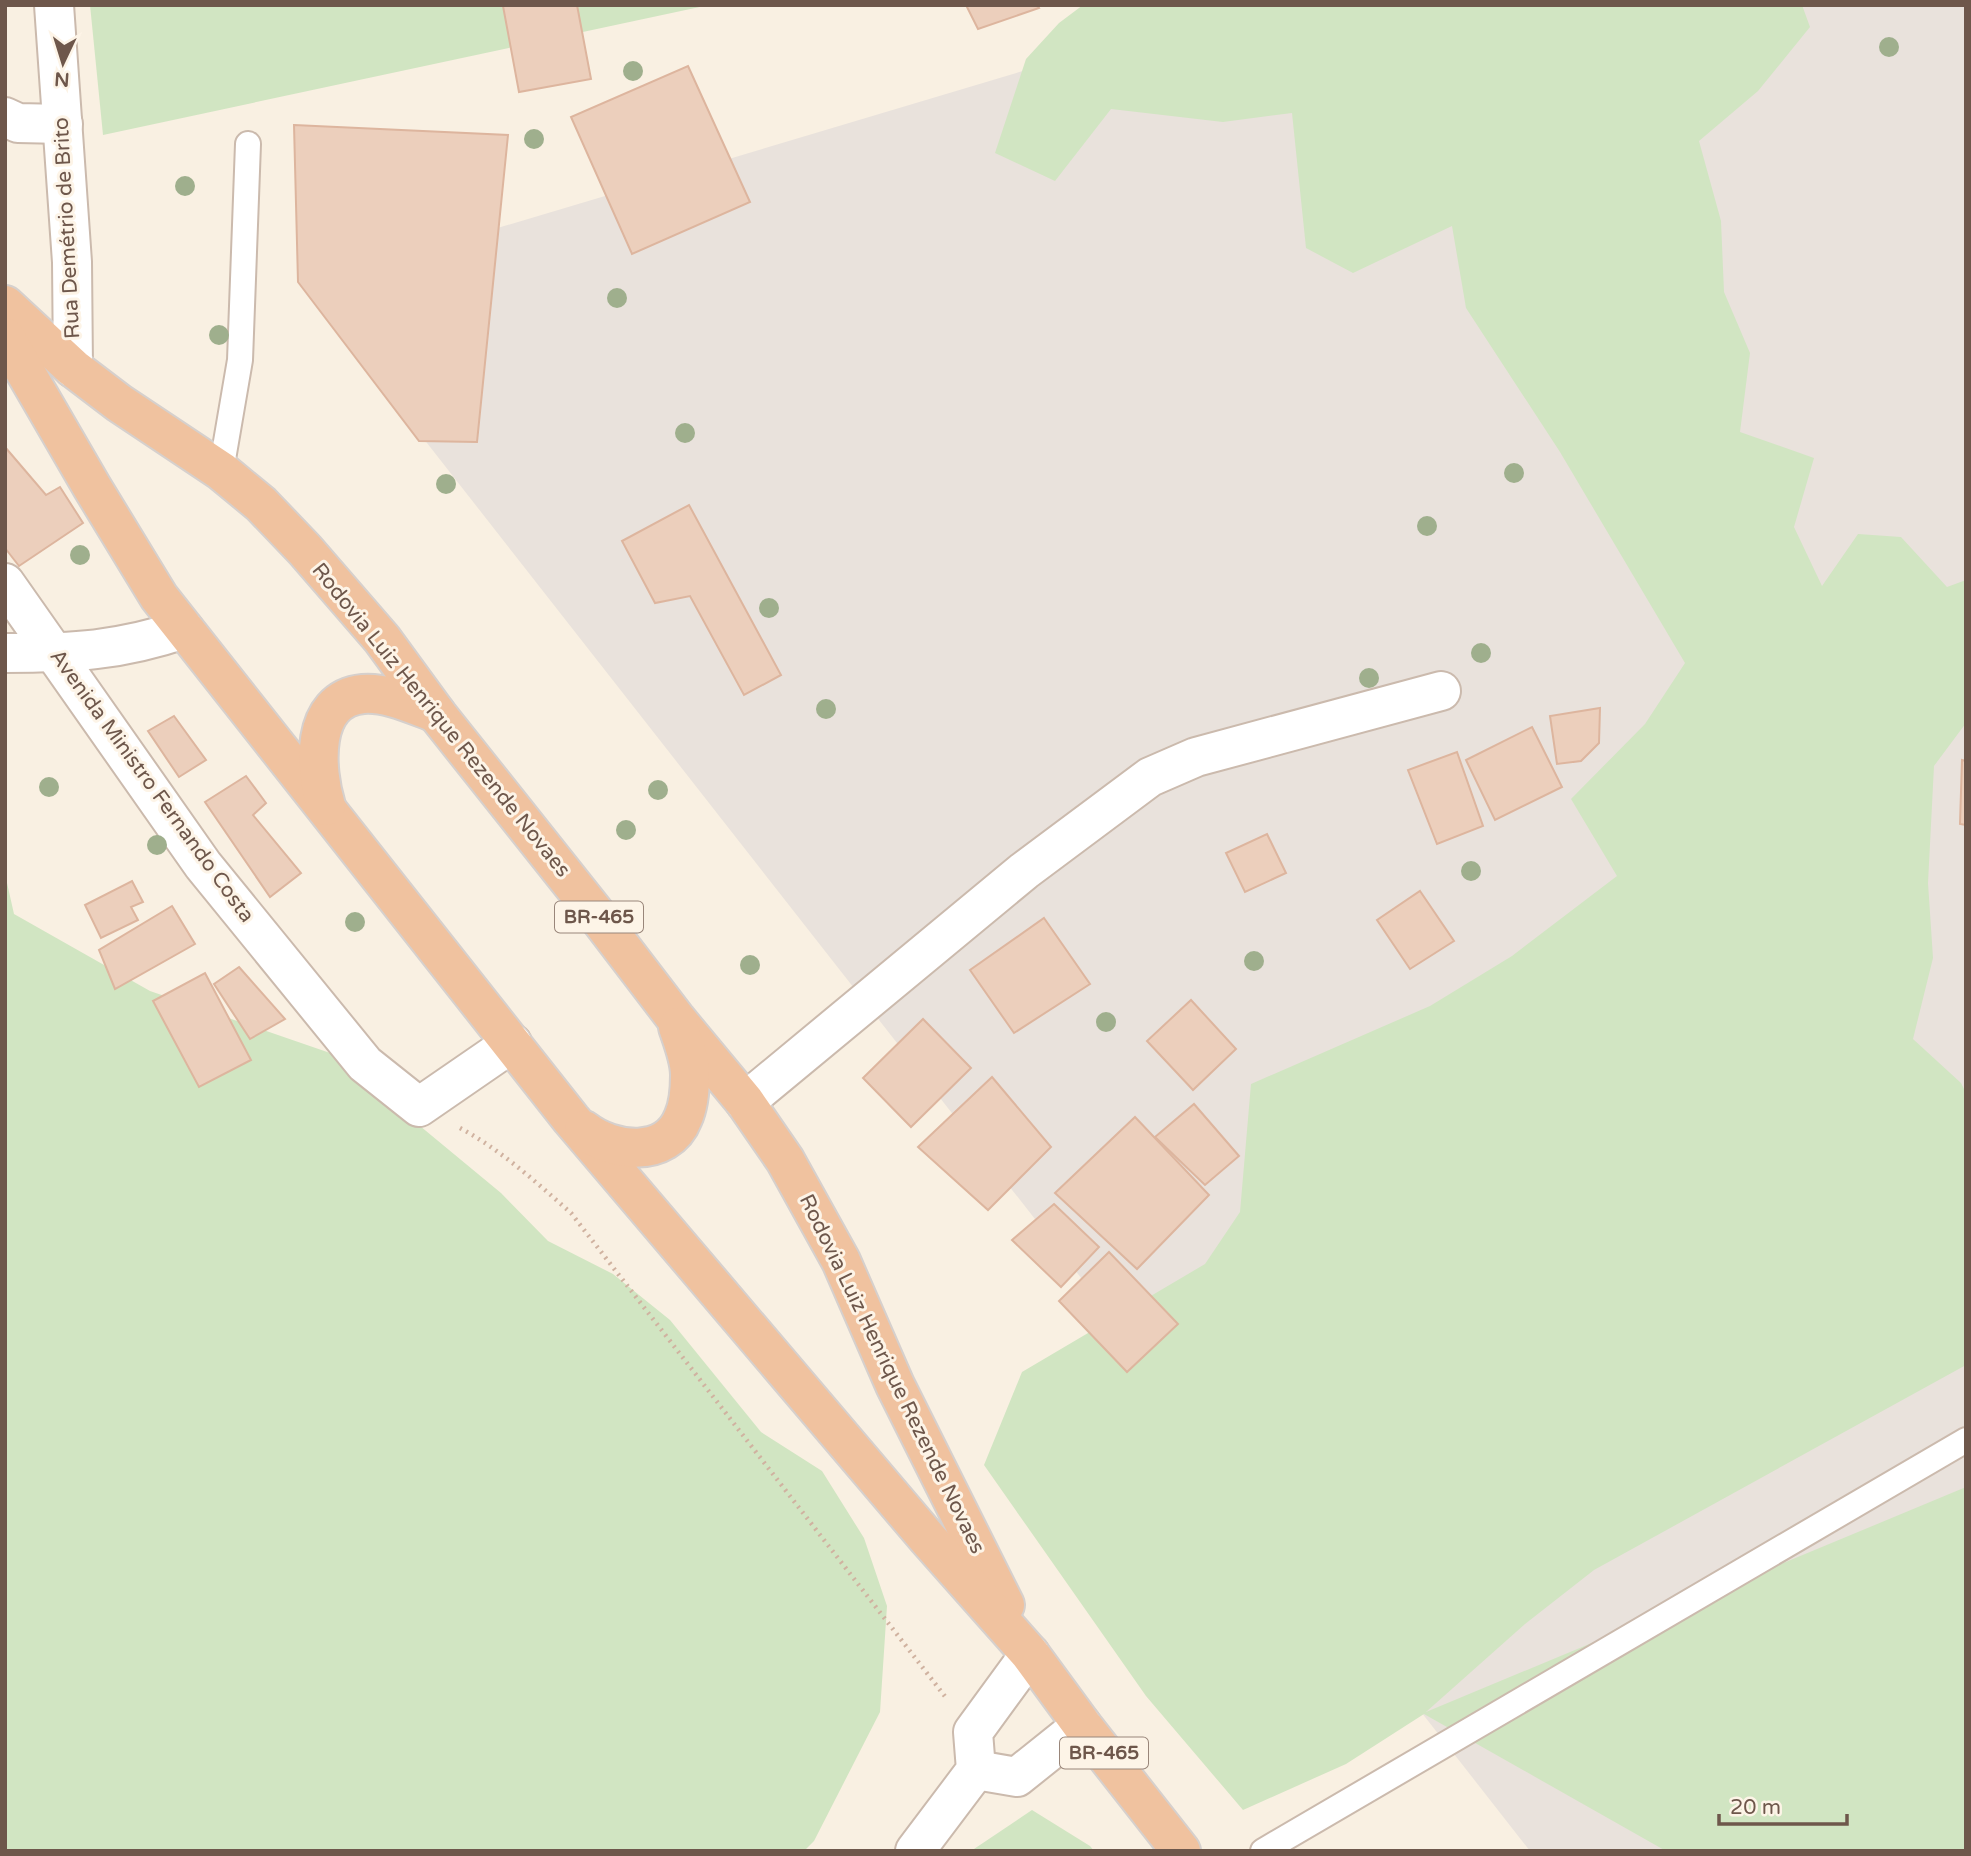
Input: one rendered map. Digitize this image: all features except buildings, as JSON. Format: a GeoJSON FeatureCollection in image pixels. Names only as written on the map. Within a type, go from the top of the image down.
{"type":"FeatureCollection","features":[{"type":"Feature","properties":{"kind":"highway","name":"Rodovia Luiz Henrique Rezende Novaes"},"geometry":{"type":"LineString","coordinates":[[5,305],[73,368],[119,403],[221,471],[261,504],[306,550],[382,639],[436,713],[677,1020],[746,1102],[785,1160],[841,1261],[926,1450],[1030,1654]]}},
{"type":"Feature","properties":{"kind":"highway","name":"Rodovia Luiz Henrique Rezende Novaes"},"geometry":{"type":"LineString","coordinates":[[5,337],[159,597],[571,1119],[928,1539],[1030,1654],[1181,1851]]}},
{"type":"Feature","properties":{"kind":"highway"},"geometry":{"type":"LineString","coordinates":[[329,813],[321,787],[317,756],[326,720],[340,702],[362,694],[391,698],[436,713]]}},
{"type":"Feature","properties":{"kind":"highway"},"geometry":{"type":"LineString","coordinates":[[571,1119],[587,1133],[624,1147],[649,1147],[671,1136],[683,1119],[690,1090],[690,1071],[677,1020]]}},
{"type":"Feature","properties":{"kind":"street","name":"Rua Demétrio de Brito"},"geometry":{"type":"LineString","coordinates":[[54,5],[72,262],[73,368]]}},
{"type":"Feature","properties":{"kind":"street"},"geometry":{"type":"LineString","coordinates":[[5,117],[19,123],[63,124]]}},
{"type":"Feature","properties":{"kind":"street","name":"Avenida Ministro Fernando Costa"},"geometry":{"type":"LineString","coordinates":[[5,583],[203,865],[365,1064],[419,1107]]}},
{"type":"Feature","properties":{"kind":"street"},"geometry":{"type":"LineString","coordinates":[[5,653],[56,653],[118,648],[184,629]]}},
{"type":"Feature","properties":{"kind":"street"},"geometry":{"type":"LineString","coordinates":[[746,1102],[1024,871],[1150,777],[1196,757],[1441,691]]}},
{"type":"Feature","properties":{"kind":"street"},"geometry":{"type":"LineString","coordinates":[[419,1107],[512,1043]]}},
{"type":"Feature","properties":{"kind":"street"},"geometry":{"type":"LineString","coordinates":[[915,1851],[976,1770],[973,1732],[1030,1654]]}},
{"type":"Feature","properties":{"kind":"street"},"geometry":{"type":"LineString","coordinates":[[976,1770],[1017,1777],[1082,1725]]}},
{"type":"Feature","properties":{"kind":"lane"},"geometry":{"type":"LineString","coordinates":[[221,471],[240,360],[248,144]]}},
{"type":"Feature","properties":{"kind":"lane"},"geometry":{"type":"LineString","coordinates":[[1263,1851],[1966,1440]]}},
{"type":"Feature","properties":{"kind":"path"},"geometry":{"type":"LineString","coordinates":[[419,1107],[475,1136],[525,1172],[571,1213],[973,1732]]}},
{"type":"Feature","properties":{"kind":"shaded area"},"geometry":{"type":"Polygon","coordinates":[[[1144,5],[1966,5],[1966,1851],[1530,1851],[304,286],[1143,35],[1144,5]]]}},
{"type":"Feature","properties":{"kind":"green space"},"geometry":{"type":"Polygon","coordinates":[[[90,5],[709,5],[103,135],[90,5]]]}},
{"type":"Feature","properties":{"kind":"green space"},"geometry":{"type":"Polygon","coordinates":[[[1083,5],[1802,5],[1810,27],[1758,91],[1699,141],[1721,221],[1724,292],[1750,353],[1740,432],[1814,458],[1794,527],[1822,586],[1858,534],[1901,537],[1947,587],[1966,580],[1966,723],[1934,766],[1928,883],[1933,958],[1913,1039],[1961,1083],[1966,1093],[1966,1365],[1594,1570],[1525,1624],[1426,1712],[1966,1487],[1966,1851],[1666,1851],[1424,1714],[1346,1764],[1243,1810],[1146,1696],[984,1465],[1022,1372],[1205,1264],[1240,1212],[1251,1084],[1430,1006],[1512,956],[1617,876],[1571,799],[1645,724],[1685,663],[1560,452],[1466,308],[1452,226],[1353,273],[1306,248],[1292,113],[1223,122],[1111,109],[1055,181],[995,153],[1026,59],[1059,23],[1083,5]]]}},
{"type":"Feature","properties":{"kind":"green space"},"geometry":{"type":"Polygon","coordinates":[[[5,874],[14,914],[150,991],[333,1054],[501,1193],[548,1241],[613,1274],[670,1320],[761,1432],[822,1471],[864,1538],[887,1606],[880,1712],[814,1841],[804,1851],[5,1851],[5,874]]]}},
{"type":"Feature","properties":{"kind":"green space"},"geometry":{"type":"Polygon","coordinates":[[[1032,1810],[1090,1846],[1094,1851],[971,1851],[1032,1810]]]}}]}
